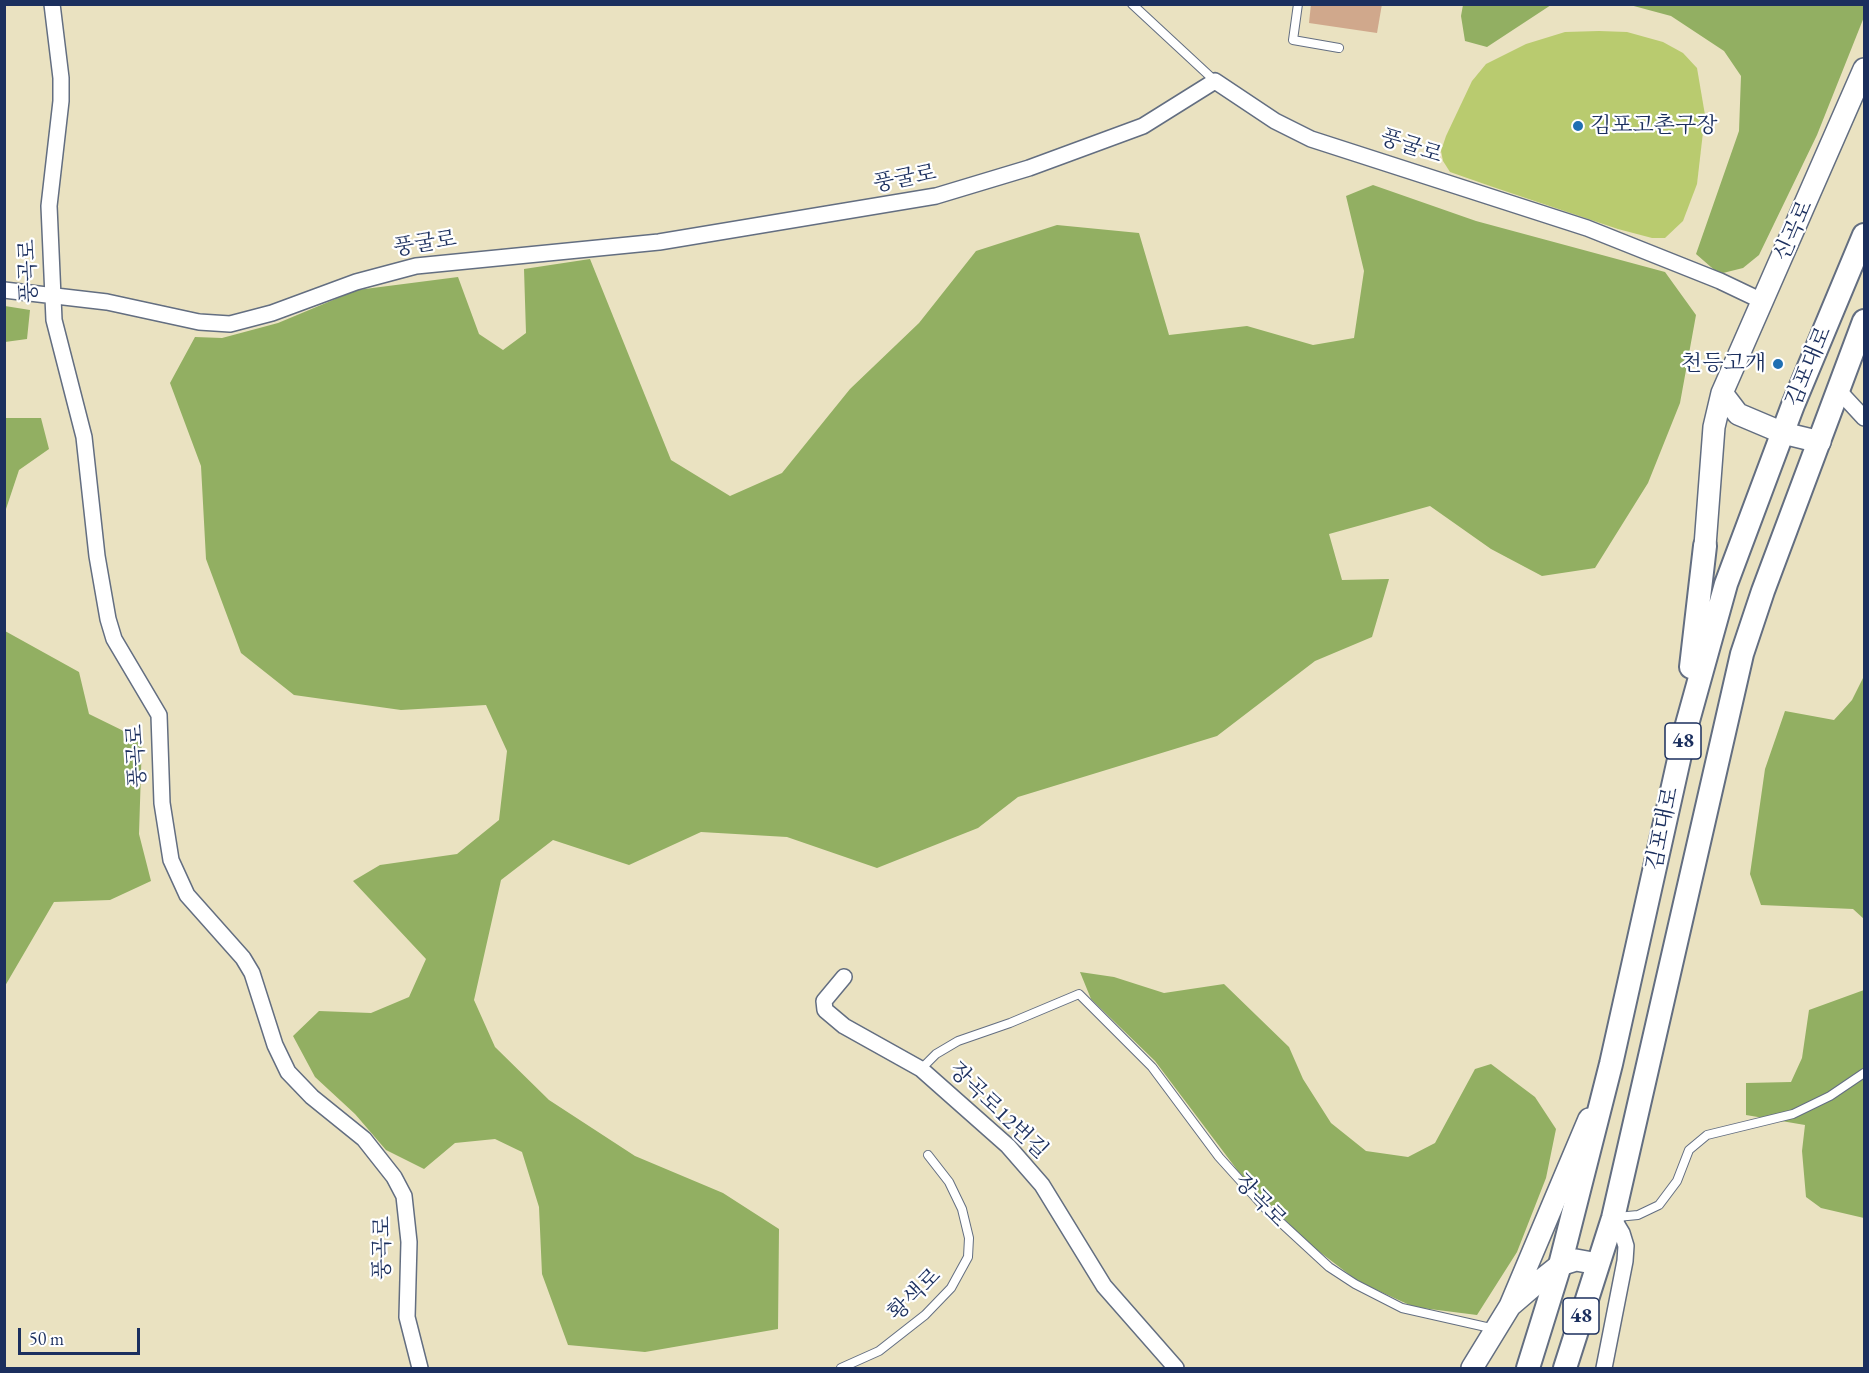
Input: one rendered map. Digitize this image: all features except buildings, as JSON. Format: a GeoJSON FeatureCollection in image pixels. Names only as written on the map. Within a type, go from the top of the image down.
{"type":"FeatureCollection","features":[{"type":"Feature","properties":{"kind":"main road","name":"김포대로"},"geometry":{"type":"LineString","coordinates":[[1528,1368],[1560,1265],[1611,1064],[1686,728],[1726,584],[1783,433],[1864,235]]}},
{"type":"Feature","properties":{"kind":"main road","name":"김포대로"},"geometry":{"type":"LineString","coordinates":[[1565,1368],[1612,1218],[1742,654],[1763,591],[1864,321]]}},
{"type":"Feature","properties":{"kind":"main road"},"geometry":{"type":"LineString","coordinates":[[1839,391],[1864,361]]}},
{"type":"Feature","properties":{"kind":"main road"},"geometry":{"type":"LineString","coordinates":[[1686,728],[1705,546]]}},
{"type":"Feature","properties":{"kind":"street","name":"풍곡로"},"geometry":{"type":"LineString","coordinates":[[52,4],[59,49],[61,101],[50,189],[51,297],[54,320],[84,437],[97,556],[108,619],[114,639],[159,715],[162,803],[171,860],[187,895],[243,958],[252,973],[275,1045],[288,1072],[312,1097],[364,1139],[381,1158],[399,1186],[408,1215],[407,1317],[420,1368]]}},
{"type":"Feature","properties":{"kind":"street","name":"신곡로"},"geometry":{"type":"LineString","coordinates":[[1705,546],[1714,427],[1722,393],[1861,85],[1864,69]]}},
{"type":"Feature","properties":{"kind":"street","name":"풍굴로"},"geometry":{"type":"LineString","coordinates":[[4,290],[107,302],[206,323],[230,324],[272,313],[356,282],[416,266],[659,242],[897,205],[974,186],[1143,126],[1215,81],[1275,121],[1311,139],[1598,232],[1762,301]]}},
{"type":"Feature","properties":{"kind":"street"},"geometry":{"type":"LineString","coordinates":[[1839,391],[1864,418]]}},
{"type":"Feature","properties":{"kind":"street"},"geometry":{"type":"LineString","coordinates":[[1722,393],[1738,414],[1783,433],[1820,442]]}},
{"type":"Feature","properties":{"kind":"street","name":"장곡로12번길"},"geometry":{"type":"LineString","coordinates":[[843,977],[824,1001],[825,1010],[844,1026],[921,1069],[992,1130],[1024,1162],[1059,1210],[1089,1266],[1176,1368]]}},
{"type":"Feature","properties":{"kind":"street"},"geometry":{"type":"LineString","coordinates":[[1478,1364],[1510,1306],[1611,1064]]}},
{"type":"Feature","properties":{"kind":"street"},"geometry":{"type":"LineString","coordinates":[[1604,1368],[1625,1254],[1622,1233],[1612,1218]]}},
{"type":"Feature","properties":{"kind":"street"},"geometry":{"type":"LineString","coordinates":[[1510,1306],[1560,1265],[1576,1260],[1598,1264]]}},
{"type":"Feature","properties":{"kind":"lane"},"geometry":{"type":"LineString","coordinates":[[1132,4],[1215,81]]}},
{"type":"Feature","properties":{"kind":"lane"},"geometry":{"type":"LineString","coordinates":[[1298,4],[1293,40],[1339,48]]}},
{"type":"Feature","properties":{"kind":"lane","name":"장곡로"},"geometry":{"type":"LineString","coordinates":[[921,1069],[936,1054],[958,1041],[1010,1023],[1079,994],[1152,1067],[1219,1157],[1265,1208],[1329,1267],[1355,1284],[1402,1308],[1496,1330]]}},
{"type":"Feature","properties":{"kind":"lane"},"geometry":{"type":"LineString","coordinates":[[1612,1218],[1638,1215],[1659,1205],[1677,1181],[1689,1150],[1707,1135],[1779,1119],[1803,1110],[1830,1096],[1864,1073]]}},
{"type":"Feature","properties":{"kind":"lane","name":"황색로"},"geometry":{"type":"LineString","coordinates":[[842,1368],[879,1351],[925,1315],[951,1288],[968,1257],[969,1238],[962,1209],[949,1182],[928,1155]]}},
{"type":"Feature","properties":{"kind":"green space"},"geometry":{"type":"Polygon","coordinates":[[[1463,4],[1551,5],[1487,47],[1465,41],[1461,16],[1463,4]]]}},
{"type":"Feature","properties":{"kind":"green space"},"geometry":{"type":"Polygon","coordinates":[[[1630,5],[1864,5],[1864,17],[1817,135],[1759,255],[1743,268],[1719,274],[1696,254],[1739,131],[1741,76],[1724,51],[1671,16],[1630,5]]]}},
{"type":"Feature","properties":{"kind":"green space","name":"김포고촌구장"},"geometry":{"type":"Polygon","coordinates":[[[1565,32],[1627,32],[1663,42],[1683,53],[1697,68],[1705,115],[1697,184],[1683,221],[1665,238],[1652,238],[1618,229],[1493,187],[1450,172],[1443,161],[1441,151],[1446,136],[1472,81],[1486,64],[1526,44],[1565,32]]]}},
{"type":"Feature","properties":{"kind":"green space"},"geometry":{"type":"Polygon","coordinates":[[[1373,185],[1476,221],[1665,272],[1696,315],[1680,403],[1648,483],[1595,568],[1542,576],[1491,549],[1430,506],[1329,534],[1342,580],[1389,579],[1372,637],[1315,661],[1217,736],[1018,797],[978,828],[877,868],[787,837],[701,832],[629,865],[553,840],[501,880],[474,1000],[495,1047],[549,1100],[635,1156],[723,1193],[779,1229],[778,1329],[645,1352],[568,1345],[542,1274],[539,1207],[522,1152],[495,1139],[455,1143],[424,1169],[386,1150],[355,1114],[315,1077],[293,1036],[319,1011],[371,1013],[409,997],[426,959],[353,881],[380,865],[457,854],[499,820],[507,751],[486,705],[401,710],[294,695],[241,653],[206,559],[201,466],[170,383],[195,337],[222,338],[278,323],[357,290],[458,277],[479,334],[503,350],[526,333],[524,269],[590,259],[671,460],[730,496],[782,473],[850,389],[919,323],[976,251],[1057,225],[1139,233],[1169,335],[1247,326],[1313,345],[1354,338],[1364,271],[1346,196],[1373,185]]]}},
{"type":"Feature","properties":{"kind":"green space"},"geometry":{"type":"Polygon","coordinates":[[[5,306],[30,310],[27,339],[5,342],[5,306]]]}},
{"type":"Feature","properties":{"kind":"green space"},"geometry":{"type":"Polygon","coordinates":[[[5,418],[41,418],[49,449],[19,470],[5,512],[5,418]]]}},
{"type":"Feature","properties":{"kind":"green space"},"geometry":{"type":"Polygon","coordinates":[[[5,631],[79,672],[89,714],[142,740],[139,834],[151,881],[110,900],[54,902],[5,986],[5,631]]]}},
{"type":"Feature","properties":{"kind":"green space"},"geometry":{"type":"Polygon","coordinates":[[[1864,676],[1864,919],[1853,909],[1761,905],[1750,874],[1765,769],[1785,711],[1834,720],[1852,700],[1864,676]]]}},
{"type":"Feature","properties":{"kind":"green space"},"geometry":{"type":"Polygon","coordinates":[[[1080,972],[1114,977],[1164,993],[1224,984],[1289,1047],[1303,1079],[1331,1123],[1366,1151],[1408,1157],[1435,1143],[1475,1069],[1491,1064],[1535,1097],[1556,1129],[1546,1178],[1517,1252],[1477,1315],[1414,1307],[1359,1282],[1308,1243],[1241,1175],[1155,1061],[1091,999],[1080,972]]]}},
{"type":"Feature","properties":{"kind":"green space"},"geometry":{"type":"Polygon","coordinates":[[[1864,990],[1864,1218],[1821,1208],[1806,1197],[1802,1151],[1805,1125],[1746,1115],[1746,1083],[1791,1082],[1802,1058],[1809,1010],[1864,990]]]}},
{"type":"Feature","properties":{"kind":"place","name":"김포고촌구장"},"geometry":{"type":"Point","coordinates":[1578,126]}},
{"type":"Feature","properties":{"kind":"place","name":"천등고개"},"geometry":{"type":"Point","coordinates":[1778,364]}}]}
